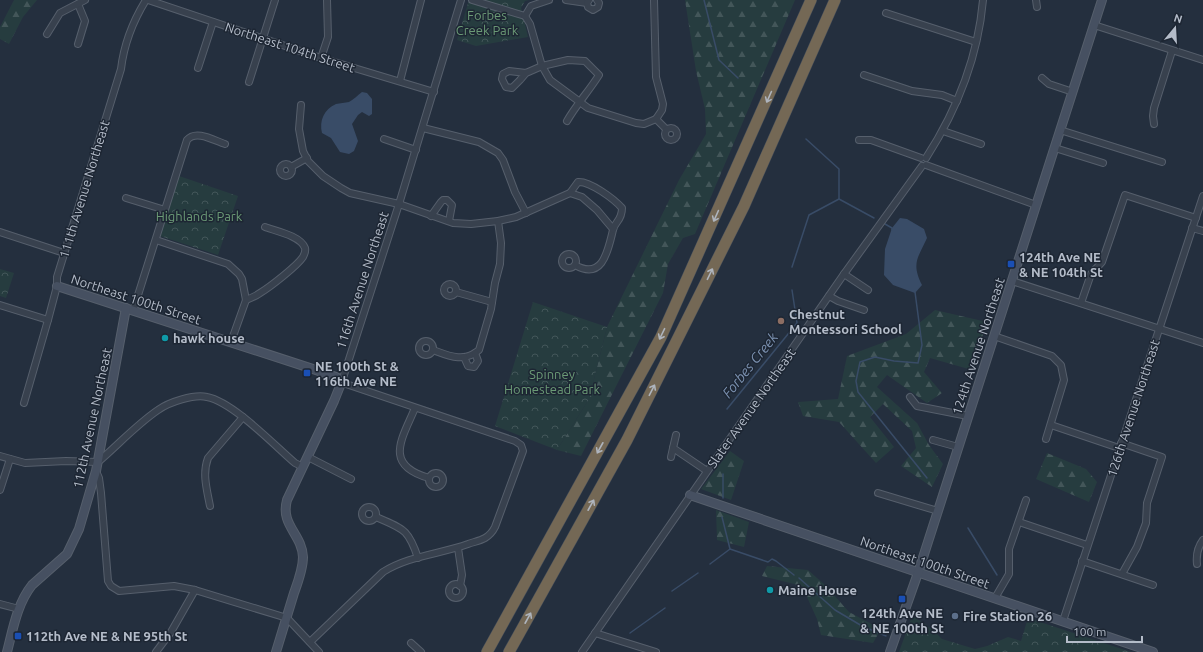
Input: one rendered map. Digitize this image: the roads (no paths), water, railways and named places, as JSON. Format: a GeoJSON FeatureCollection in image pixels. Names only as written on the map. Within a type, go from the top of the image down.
{"type":"FeatureCollection","features":[{"type":"Feature","properties":{"kind":"highway"},"geometry":{"type":"LineString","coordinates":[[785,61],[805,0]]}},
{"type":"Feature","properties":{"kind":"highway"},"geometry":{"type":"LineString","coordinates":[[487,652],[661,337],[811,0]]}},
{"type":"Feature","properties":{"kind":"highway"},"geometry":{"type":"LineString","coordinates":[[509,652],[627,440],[744,206],[835,0]]}},
{"type":"Feature","properties":{"kind":"street"},"geometry":{"type":"LineString","coordinates":[[47,34],[60,13],[84,0]]}},
{"type":"Feature","properties":{"kind":"street","name":"Northeast 104th Street"},"geometry":{"type":"LineString","coordinates":[[147,0],[321,58],[434,92]]}},
{"type":"Feature","properties":{"kind":"street","name":"111th Avenue Northeast"},"geometry":{"type":"LineString","coordinates":[[24,403],[57,286],[57,277],[121,69],[124,51],[134,22],[147,0]]}},
{"type":"Feature","properties":{"kind":"street"},"geometry":{"type":"LineString","coordinates":[[249,82],[275,0]]}},
{"type":"Feature","properties":{"kind":"street"},"geometry":{"type":"LineString","coordinates":[[321,58],[328,37],[327,0]]}},
{"type":"Feature","properties":{"kind":"street"},"geometry":{"type":"LineString","coordinates":[[400,81],[421,0]]}},
{"type":"Feature","properties":{"kind":"street","name":"116th Avenue Northeast"},"geometry":{"type":"LineString","coordinates":[[276,652],[301,572],[303,557],[298,540],[285,515],[285,507],[342,381],[416,150],[461,0]]}},
{"type":"Feature","properties":{"kind":"street"},"geometry":{"type":"LineString","coordinates":[[472,0],[525,16],[530,24],[542,66],[550,80],[588,108],[636,124],[644,124],[656,119],[662,110],[663,104],[656,77],[654,0]]}},
{"type":"Feature","properties":{"kind":"street"},"geometry":{"type":"LineString","coordinates":[[525,16],[531,6],[549,0]]}},
{"type":"Feature","properties":{"kind":"street"},"geometry":{"type":"LineString","coordinates":[[566,0],[588,2],[589,8],[595,9],[599,5],[597,0]]}},
{"type":"Feature","properties":{"kind":"street"},"geometry":{"type":"LineString","coordinates":[[923,158],[943,131],[957,101],[971,64],[983,0]]}},
{"type":"Feature","properties":{"kind":"street"},"geometry":{"type":"LineString","coordinates":[[1036,0],[1037,7]]}},
{"type":"Feature","properties":{"kind":"street","name":"124th Avenue Northeast"},"geometry":{"type":"LineString","coordinates":[[890,652],[918,573],[1102,0]]}},
{"type":"Feature","properties":{"kind":"street"},"geometry":{"type":"LineString","coordinates":[[78,4],[86,21],[78,44]]}},
{"type":"Feature","properties":{"kind":"street"},"geometry":{"type":"LineString","coordinates":[[886,13],[976,42]]}},
{"type":"Feature","properties":{"kind":"street"},"geometry":{"type":"LineString","coordinates":[[198,68],[212,22]]}},
{"type":"Feature","properties":{"kind":"street"},"geometry":{"type":"LineString","coordinates":[[1094,25],[1203,60]]}},
{"type":"Feature","properties":{"kind":"street"},"geometry":{"type":"LineString","coordinates":[[1154,124],[1154,108],[1172,51]]}},
{"type":"Feature","properties":{"kind":"street"},"geometry":{"type":"LineString","coordinates":[[526,73],[542,66],[568,60],[585,61],[599,75],[567,121]]}},
{"type":"Feature","properties":{"kind":"street"},"geometry":{"type":"LineString","coordinates":[[864,75],[912,91],[942,95],[957,101]]}},
{"type":"Feature","properties":{"kind":"street"},"geometry":{"type":"LineString","coordinates":[[1042,78],[1049,84],[1072,92]]}},
{"type":"Feature","properties":{"kind":"street"},"geometry":{"type":"LineString","coordinates":[[301,105],[298,129],[303,151],[307,158],[323,176],[350,193],[399,204],[431,216],[463,224],[498,221],[516,217],[570,192],[578,182],[584,183],[614,199],[622,208],[622,214],[620,220],[613,229],[609,246],[601,264],[589,270],[575,265]]}},
{"type":"Feature","properties":{"kind":"street"},"geometry":{"type":"LineString","coordinates":[[656,119],[666,129]]}},
{"type":"Feature","properties":{"kind":"street"},"geometry":{"type":"LineString","coordinates":[[422,128],[479,142],[493,149],[503,160],[515,192],[526,213]]}},
{"type":"Feature","properties":{"kind":"street"},"geometry":{"type":"LineString","coordinates":[[1060,130],[1162,162]]}},
{"type":"Feature","properties":{"kind":"street"},"geometry":{"type":"LineString","coordinates":[[943,131],[981,144]]}},
{"type":"Feature","properties":{"kind":"street","name":"112th Avenue Northeast"},"geometry":{"type":"LineString","coordinates":[[7,652],[19,608],[24,596],[32,585],[61,560],[71,549],[79,529],[98,462],[129,310],[152,247],[156,240],[187,140],[191,136],[197,135],[225,144]]}},
{"type":"Feature","properties":{"kind":"street"},"geometry":{"type":"LineString","coordinates":[[384,139],[416,150]]}},
{"type":"Feature","properties":{"kind":"street"},"geometry":{"type":"LineString","coordinates":[[859,140],[871,140],[923,158],[927,162],[924,166],[1036,204]]}},
{"type":"Feature","properties":{"kind":"street"},"geometry":{"type":"LineString","coordinates":[[1055,148],[1103,163]]}},
{"type":"Feature","properties":{"kind":"street"},"geometry":{"type":"LineString","coordinates":[[291,167],[307,158]]}},
{"type":"Feature","properties":{"kind":"street","name":"Slater Avenue Northeast"},"geometry":{"type":"LineString","coordinates":[[582,652],[844,274],[924,166]]}},
{"type":"Feature","properties":{"kind":"street"},"geometry":{"type":"LineString","coordinates":[[570,192],[582,197],[597,210],[613,229]]}},
{"type":"Feature","properties":{"kind":"street"},"geometry":{"type":"LineString","coordinates":[[1081,303],[1091,274],[1102,262],[1125,194],[1196,218]]}},
{"type":"Feature","properties":{"kind":"street","name":"126th Avenue Northeast"},"geometry":{"type":"LineString","coordinates":[[1063,621],[1203,196]]}},
{"type":"Feature","properties":{"kind":"street"},"geometry":{"type":"LineString","coordinates":[[126,198],[166,210]]}},
{"type":"Feature","properties":{"kind":"street"},"geometry":{"type":"LineString","coordinates":[[431,216],[440,202],[447,200],[452,205],[449,221]]}},
{"type":"Feature","properties":{"kind":"street"},"geometry":{"type":"LineString","coordinates":[[433,350],[454,357],[470,355],[478,350],[492,302],[501,253],[498,221]]}},
{"type":"Feature","properties":{"kind":"street"},"geometry":{"type":"LineString","coordinates":[[246,300],[259,294],[293,267],[303,258],[305,252],[305,248],[300,241],[265,227]]}},
{"type":"Feature","properties":{"kind":"street"},"geometry":{"type":"LineString","coordinates":[[1192,228],[1203,231]]}},
{"type":"Feature","properties":{"kind":"street"},"geometry":{"type":"LineString","coordinates":[[0,232],[64,253]]}},
{"type":"Feature","properties":{"kind":"street"},"geometry":{"type":"LineString","coordinates":[[156,240],[228,264],[239,274],[243,284],[246,300],[231,342]]}},
{"type":"Feature","properties":{"kind":"street"},"geometry":{"type":"LineString","coordinates":[[844,274],[868,290]]}},
{"type":"Feature","properties":{"kind":"street"},"geometry":{"type":"LineString","coordinates":[[1012,281],[1203,343]]}},
{"type":"Feature","properties":{"kind":"street","name":"Northeast 100th Street"},"geometry":{"type":"LineString","coordinates":[[57,286],[336,377],[346,384],[519,443],[522,448],[522,455],[495,527],[485,538],[458,548]]}},
{"type":"Feature","properties":{"kind":"street"},"geometry":{"type":"LineString","coordinates":[[456,292],[492,302]]}},
{"type":"Feature","properties":{"kind":"street"},"geometry":{"type":"LineString","coordinates":[[829,296],[838,301],[864,310]]}},
{"type":"Feature","properties":{"kind":"street"},"geometry":{"type":"LineString","coordinates":[[0,305],[48,320]]}},
{"type":"Feature","properties":{"kind":"street"},"geometry":{"type":"LineString","coordinates":[[994,336],[1052,356],[1060,364],[1064,380],[1046,439]]}},
{"type":"Feature","properties":{"kind":"street"},"geometry":{"type":"LineString","coordinates":[[470,355],[478,362],[474,367],[467,365],[470,355]]}},
{"type":"Feature","properties":{"kind":"street"},"geometry":{"type":"LineString","coordinates":[[0,456],[25,463],[66,461],[98,462],[157,410],[165,405],[193,396],[206,396],[226,405],[243,417],[295,463],[302,467]]}},
{"type":"Feature","properties":{"kind":"street"},"geometry":{"type":"LineString","coordinates":[[910,397],[917,406],[968,416]]}},
{"type":"Feature","properties":{"kind":"street"},"geometry":{"type":"LineString","coordinates":[[415,408],[400,442],[399,456],[406,468],[429,478]]}},
{"type":"Feature","properties":{"kind":"street"},"geometry":{"type":"LineString","coordinates":[[210,506],[205,479],[208,458],[243,417]]}},
{"type":"Feature","properties":{"kind":"street"},"geometry":{"type":"LineString","coordinates":[[1051,425],[1162,457],[1147,503],[1146,523],[1138,547],[1122,574]]}},
{"type":"Feature","properties":{"kind":"street"},"geometry":{"type":"LineString","coordinates":[[671,457],[676,435]]}},
{"type":"Feature","properties":{"kind":"street"},"geometry":{"type":"LineString","coordinates":[[933,440],[958,448]]}},
{"type":"Feature","properties":{"kind":"street"},"geometry":{"type":"LineString","coordinates":[[673,448],[707,471]]}},
{"type":"Feature","properties":{"kind":"street"},"geometry":{"type":"LineString","coordinates":[[308,457],[351,479]]}},
{"type":"Feature","properties":{"kind":"street"},"geometry":{"type":"LineString","coordinates":[[0,490],[10,459]]}},
{"type":"Feature","properties":{"kind":"street"},"geometry":{"type":"LineString","coordinates":[[96,470],[99,478],[101,493],[108,581],[111,586],[119,591],[174,586],[195,590],[287,618],[319,652]]}},
{"type":"Feature","properties":{"kind":"street"},"geometry":{"type":"LineString","coordinates":[[878,493],[938,511]]}},
{"type":"Feature","properties":{"kind":"street","name":"Northeast 100th Street"},"geometry":{"type":"LineString","coordinates":[[690,495],[1153,652]]}},
{"type":"Feature","properties":{"kind":"street"},"geometry":{"type":"LineString","coordinates":[[995,598],[1010,574],[1009,549],[1026,500]]}},
{"type":"Feature","properties":{"kind":"street"},"geometry":{"type":"LineString","coordinates":[[376,517],[404,531],[410,536],[418,558]]}},
{"type":"Feature","properties":{"kind":"street"},"geometry":{"type":"LineString","coordinates":[[1019,522],[1087,545]]}},
{"type":"Feature","properties":{"kind":"street"},"geometry":{"type":"LineString","coordinates":[[1197,564],[1196,555],[1203,540]]}},
{"type":"Feature","properties":{"kind":"street"},"geometry":{"type":"LineString","coordinates":[[310,642],[392,566],[458,548],[462,575],[460,586]]}},
{"type":"Feature","properties":{"kind":"street"},"geometry":{"type":"LineString","coordinates":[[1082,561],[1153,585]]}},
{"type":"Feature","properties":{"kind":"street"},"geometry":{"type":"LineString","coordinates":[[156,652],[172,632],[195,590]]}},
{"type":"Feature","properties":{"kind":"street"},"geometry":{"type":"LineString","coordinates":[[0,604],[19,608]]}},
{"type":"Feature","properties":{"kind":"street"},"geometry":{"type":"LineString","coordinates":[[595,633],[656,652]]}},
{"type":"Feature","properties":{"kind":"street"},"geometry":{"type":"LineString","coordinates":[[412,644],[421,652]]}},
{"type":"Feature","properties":{"kind":"water"},"geometry":{"type":"Polygon","coordinates":[[[362,92],[367,93],[372,99],[372,114],[369,116],[362,112],[352,124],[358,141],[354,151],[349,154],[340,152],[331,138],[322,133],[321,124],[323,116],[332,106],[349,102],[362,92]]]}},
{"type":"Feature","properties":{"kind":"water"},"geometry":{"type":"Polygon","coordinates":[[[900,218],[907,219],[924,229],[927,238],[916,266],[922,285],[915,293],[893,285],[884,275],[885,249],[892,228],[900,218]]]}},
{"type":"Feature","properties":{"kind":"waterway","name":"Forbes Creek"},"geometry":{"type":"LineString","coordinates":[[704,0],[719,60],[738,78]]}},
{"type":"Feature","properties":{"kind":"waterway","name":"Forbes Creek"},"geometry":{"type":"LineString","coordinates":[[792,267],[809,215],[839,199],[839,169],[806,139]]}},
{"type":"Feature","properties":{"kind":"waterway"},"geometry":{"type":"LineString","coordinates":[[839,199],[874,218]]}},
{"type":"Feature","properties":{"kind":"waterway"},"geometry":{"type":"LineString","coordinates":[[885,224],[892,228],[892,230]]}},
{"type":"Feature","properties":{"kind":"waterway","name":"Forbes Creek"},"geometry":{"type":"LineString","coordinates":[[727,409],[797,323],[792,290]]}},
{"type":"Feature","properties":{"kind":"waterway"},"geometry":{"type":"LineString","coordinates":[[915,292],[922,345],[918,363],[894,361],[875,357],[860,362],[856,381],[858,392],[927,478]]}},
{"type":"Feature","properties":{"kind":"waterway","name":"Forbes Creek"},"geometry":{"type":"LineString","coordinates":[[723,474],[723,498]]}},
{"type":"Feature","properties":{"kind":"waterway","name":"Forbes Creek"},"geometry":{"type":"LineString","coordinates":[[710,564],[730,549],[722,517]]}},
{"type":"Feature","properties":{"kind":"waterway"},"geometry":{"type":"LineString","coordinates":[[968,528],[997,575]]}},
{"type":"Feature","properties":{"kind":"waterway"},"geometry":{"type":"LineString","coordinates":[[730,549],[768,562],[772,559],[794,575]]}},
{"type":"Feature","properties":{"kind":"waterway","name":"Forbes Creek"},"geometry":{"type":"LineString","coordinates":[[672,591],[698,573]]}},
{"type":"Feature","properties":{"kind":"waterway"},"geometry":{"type":"LineString","coordinates":[[799,578],[835,610],[862,626],[886,636]]}},
{"type":"Feature","properties":{"kind":"waterway","name":"Forbes Creek"},"geometry":{"type":"LineString","coordinates":[[630,633],[665,608]]}},
{"type":"Feature","properties":{"kind":"place","name":"124th Ave NE & NE 104th St"},"geometry":{"type":"Point","coordinates":[1011,264]}},
{"type":"Feature","properties":{"kind":"place","name":"Chestnut Montessori School"},"geometry":{"type":"Point","coordinates":[781,321]}},
{"type":"Feature","properties":{"kind":"place","name":"hawk house"},"geometry":{"type":"Point","coordinates":[165,338]}},
{"type":"Feature","properties":{"kind":"place","name":"NE 100th St & 116th Ave NE"},"geometry":{"type":"Point","coordinates":[307,373]}},
{"type":"Feature","properties":{"kind":"place","name":"Maine House"},"geometry":{"type":"Point","coordinates":[770,590]}},
{"type":"Feature","properties":{"kind":"place","name":"124th Ave NE & NE 100th St"},"geometry":{"type":"Point","coordinates":[902,599]}},
{"type":"Feature","properties":{"kind":"place","name":"Fire Station 26"},"geometry":{"type":"Point","coordinates":[955,616]}},
{"type":"Feature","properties":{"kind":"place","name":"112th Ave NE & NE 95th St"},"geometry":{"type":"Point","coordinates":[18,636]}},
{"type":"Feature","properties":{"kind":"park label","name":"Forbes Creek Park"},"geometry":{"type":"Point","coordinates":[487,22]}},
{"type":"Feature","properties":{"kind":"park label","name":"Highlands Park"},"geometry":{"type":"Point","coordinates":[199,216]}},
{"type":"Feature","properties":{"kind":"park label","name":"Spinney Homestead Park"},"geometry":{"type":"Point","coordinates":[552,382]}}]}
